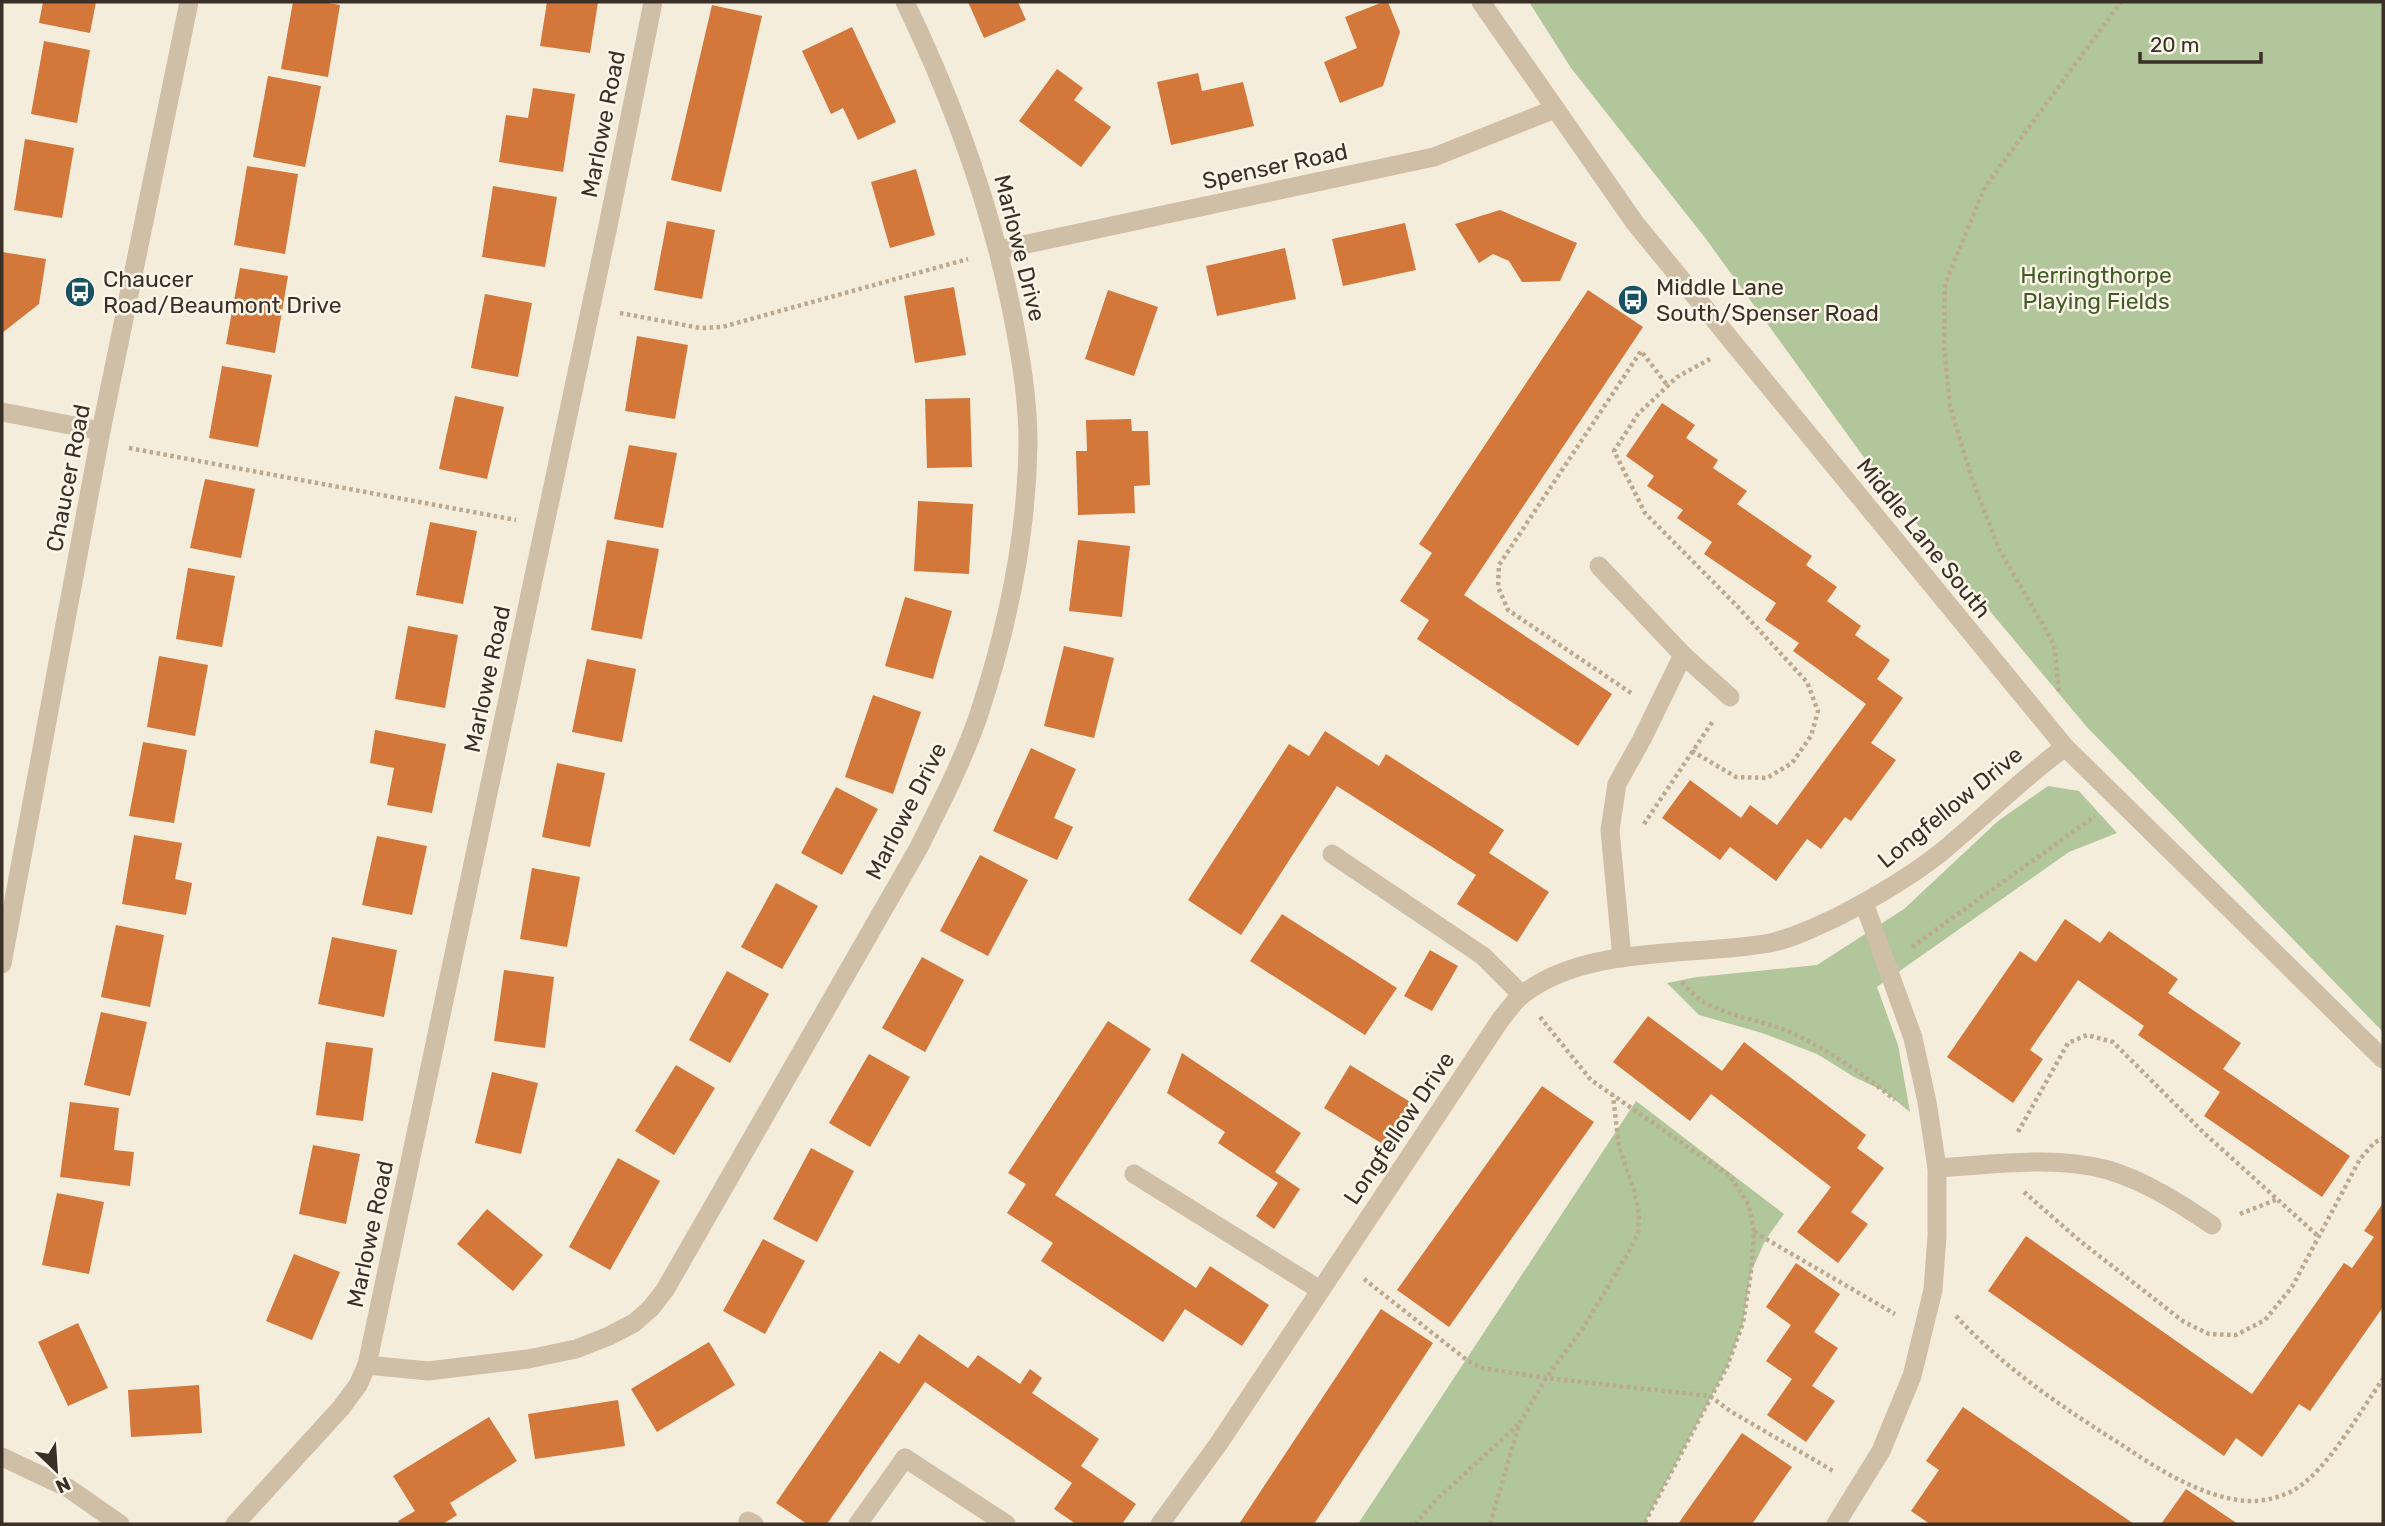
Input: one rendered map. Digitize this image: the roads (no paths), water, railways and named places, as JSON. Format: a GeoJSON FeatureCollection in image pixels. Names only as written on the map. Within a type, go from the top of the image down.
{"type":"FeatureCollection","features":[{"type":"Feature","properties":{"kind":"street","name":"Chaucer Road"},"geometry":{"type":"LineString","coordinates":[[2,964],[100,437],[189,2]]}},
{"type":"Feature","properties":{"kind":"street","name":"Marlowe Road"},"geometry":{"type":"LineString","coordinates":[[235,1524],[341,1408],[358,1385],[367,1366],[653,2]]}},
{"type":"Feature","properties":{"kind":"street","name":"Marlowe Drive"},"geometry":{"type":"LineString","coordinates":[[367,1366],[428,1371],[528,1359],[576,1349],[609,1336],[634,1323],[651,1308],[665,1290],[918,849],[954,776],[978,715],[1002,636],[1025,510],[1028,441],[1023,367],[999,250],[968,149],[905,2]]}},
{"type":"Feature","properties":{"kind":"street","name":"Middle Lane South"},"geometry":{"type":"LineString","coordinates":[[1481,2],[1635,223],[2065,747],[2383,1059]]}},
{"type":"Feature","properties":{"kind":"street","name":"Spenser Road"},"geometry":{"type":"LineString","coordinates":[[999,250],[1434,157],[1555,109]]}},
{"type":"Feature","properties":{"kind":"street"},"geometry":{"type":"LineString","coordinates":[[2,412],[100,437]]}},
{"type":"Feature","properties":{"kind":"street"},"geometry":{"type":"LineString","coordinates":[[1599,566],[1683,655],[1730,697]]}},
{"type":"Feature","properties":{"kind":"street"},"geometry":{"type":"LineString","coordinates":[[1622,958],[1610,830],[1617,784],[1683,655]]}},
{"type":"Feature","properties":{"kind":"street","name":"Longfellow Drive"},"geometry":{"type":"LineString","coordinates":[[1160,1524],[1219,1443],[1501,1019],[1522,995],[1549,979],[1576,968],[1622,958],[1773,942],[1822,924],[1864,903],[1939,853],[2031,772],[2065,747]]}},
{"type":"Feature","properties":{"kind":"street"},"geometry":{"type":"LineString","coordinates":[[1332,855],[1483,956],[1522,995]]}},
{"type":"Feature","properties":{"kind":"street"},"geometry":{"type":"LineString","coordinates":[[1836,1524],[1881,1451],[1907,1389],[1933,1290],[1937,1236],[1937,1168],[1913,1038],[1864,903]]}},
{"type":"Feature","properties":{"kind":"street"},"geometry":{"type":"LineString","coordinates":[[1937,1168],[2074,1164],[2108,1170],[2183,1206],[2213,1225]]}},
{"type":"Feature","properties":{"kind":"street"},"geometry":{"type":"LineString","coordinates":[[1134,1174],[1320,1290]]}},
{"type":"Feature","properties":{"kind":"street"},"geometry":{"type":"LineString","coordinates":[[2,1457],[68,1488],[120,1524]]}},
{"type":"Feature","properties":{"kind":"street"},"geometry":{"type":"LineString","coordinates":[[858,1524],[905,1458],[1006,1524]]}},
{"type":"Feature","properties":{"kind":"place","name":"Chaucer Road/Beaumont Drive"},"geometry":{"type":"Point","coordinates":[80,292]}},
{"type":"Feature","properties":{"kind":"place","name":"Middle Lane South/Spenser Road"},"geometry":{"type":"Point","coordinates":[1633,300]}},
{"type":"Feature","properties":{"kind":"park label","name":"Herringthorpe Playing Fields"},"geometry":{"type":"Point","coordinates":[2096,288]}}]}
